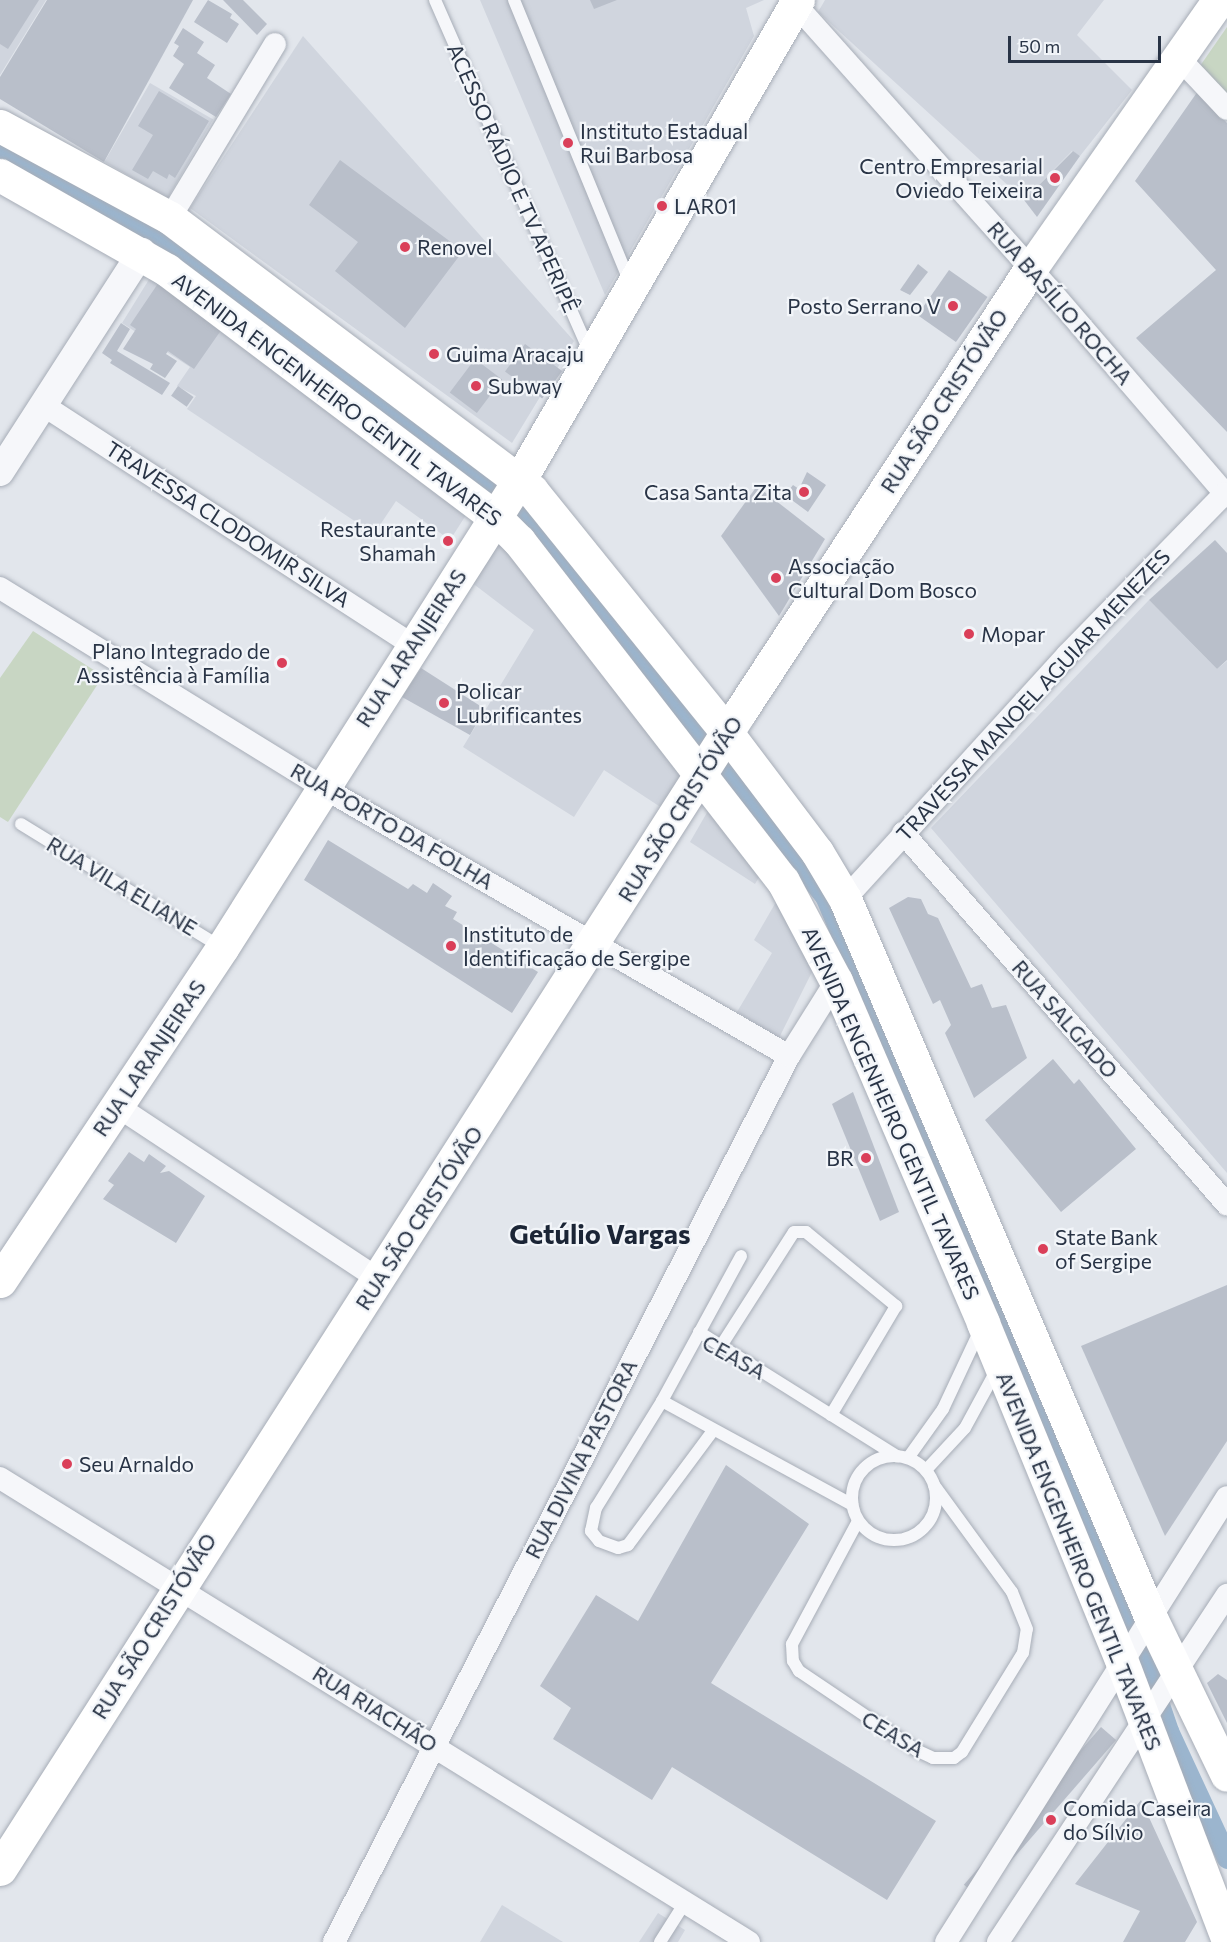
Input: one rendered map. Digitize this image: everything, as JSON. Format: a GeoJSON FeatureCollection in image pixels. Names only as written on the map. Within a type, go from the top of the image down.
{"type":"FeatureCollection","features":[{"type":"Feature","properties":{"kind":"main road","name":"RUA SÃO CRISTÓVÃO"},"geometry":{"type":"LineString","coordinates":[[0,1869],[178,1587],[380,1280],[726,735],[1030,268],[1219,0]]}},
{"type":"Feature","properties":{"kind":"main road","name":"RUA LARANJEIRAS"},"geometry":{"type":"LineString","coordinates":[[0,1281],[222,948],[506,499],[796,2]]}},
{"type":"Feature","properties":{"kind":"main road","name":"AVENIDA ENGENHEIRO GENTIL TAVARES"},"geometry":{"type":"LineString","coordinates":[[0,126],[170,218],[506,499],[726,735],[817,852],[844,899],[1148,1621],[1227,1775]]}},
{"type":"Feature","properties":{"kind":"main road","name":"AVENIDA ENGENHEIRO GENTIL TAVARES"},"geometry":{"type":"LineString","coordinates":[[0,175],[142,252],[506,499],[519,541],[783,881],[836,981],[1124,1655],[1227,1938]]}},
{"type":"Feature","properties":{"kind":"street","name":"RUA BASÍLIO ROCHA"},"geometry":{"type":"LineString","coordinates":[[796,2],[1226,495]]}},
{"type":"Feature","properties":{"kind":"street"},"geometry":{"type":"LineString","coordinates":[[170,218],[275,44]]}},
{"type":"Feature","properties":{"kind":"street"},"geometry":{"type":"LineString","coordinates":[[1178,57],[1227,109]]}},
{"type":"Feature","properties":{"kind":"street"},"geometry":{"type":"LineString","coordinates":[[0,472],[142,252]]}},
{"type":"Feature","properties":{"kind":"street","name":"TRAVESSA CLODOMIR SILVA"},"geometry":{"type":"LineString","coordinates":[[43,405],[412,645]]}},
{"type":"Feature","properties":{"kind":"street","name":"TRAVESSA MANOEL AGUIAR MENEZES"},"geometry":{"type":"LineString","coordinates":[[844,899],[1067,655],[1226,495]]}},
{"type":"Feature","properties":{"kind":"street","name":"RUA PORTO DA FOLHA"},"geometry":{"type":"LineString","coordinates":[[0,588],[322,787],[789,1056]]}},
{"type":"Feature","properties":{"kind":"street","name":"RUA SALGADO"},"geometry":{"type":"LineString","coordinates":[[903,833],[1227,1205]]}},
{"type":"Feature","properties":{"kind":"street","name":"RUA DIVINA PASTORA"},"geometry":{"type":"LineString","coordinates":[[334,1942],[789,1056],[836,981]]}},
{"type":"Feature","properties":{"kind":"street"},"geometry":{"type":"LineString","coordinates":[[117,1106],[380,1280]]}},
{"type":"Feature","properties":{"kind":"street","name":"RUA RIACHÃO"},"geometry":{"type":"LineString","coordinates":[[0,1478],[434,1746],[684,1904],[749,1942]]}},
{"type":"Feature","properties":{"kind":"street"},"geometry":{"type":"LineString","coordinates":[[946,1942],[1124,1655],[1227,1497]]}},
{"type":"Feature","properties":{"kind":"street"},"geometry":{"type":"LineString","coordinates":[[998,1942],[1148,1718],[1227,1595]]}},
{"type":"Feature","properties":{"kind":"lane","name":"ACESSO RÁDIO E TV APERIPÊ"},"geometry":{"type":"LineString","coordinates":[[435,0],[591,355]]}},
{"type":"Feature","properties":{"kind":"lane"},"geometry":{"type":"LineString","coordinates":[[514,0],[631,284]]}},
{"type":"Feature","properties":{"kind":"lane","name":"RUA VILA ELIANE"},"geometry":{"type":"LineString","coordinates":[[21,824],[222,948]]}},
{"type":"Feature","properties":{"kind":"lane"},"geometry":{"type":"LineString","coordinates":[[721,1346],[794,1232],[806,1232],[896,1306],[895,1313],[831,1414]]}},
{"type":"Feature","properties":{"kind":"lane"},"geometry":{"type":"LineString","coordinates":[[699,1332],[741,1256]]}},
{"type":"Feature","properties":{"kind":"lane"},"geometry":{"type":"LineString","coordinates":[[858,1521],[853,1505],[853,1488],[866,1467],[880,1458],[902,1457],[943,1409],[983,1323]]}},
{"type":"Feature","properties":{"kind":"lane","name":"CEASA"},"geometry":{"type":"LineString","coordinates":[[712,1432],[628,1545],[618,1548],[599,1541],[591,1531],[594,1514],[662,1401],[699,1332],[926,1470],[934,1485],[1012,1592],[1027,1629],[1023,1653],[963,1752],[954,1758],[933,1758],[916,1750],[799,1671],[793,1662],[792,1644],[858,1521],[883,1539],[912,1536],[933,1515],[934,1485]]}},
{"type":"Feature","properties":{"kind":"lane"},"geometry":{"type":"LineString","coordinates":[[926,1470],[965,1428],[999,1366]]}},
{"type":"Feature","properties":{"kind":"lane"},"geometry":{"type":"LineString","coordinates":[[662,1401],[712,1432],[853,1505]]}},
{"type":"Feature","properties":{"kind":"lane"},"geometry":{"type":"LineString","coordinates":[[660,1942],[684,1904]]}},
{"type":"Feature","properties":{"kind":"shaded area"},"geometry":{"type":"Polygon","coordinates":[[[0,0],[46,0],[0,75],[0,0]]]}},
{"type":"Feature","properties":{"kind":"shaded area"},"geometry":{"type":"Polygon","coordinates":[[[480,0],[764,0],[746,8],[754,36],[605,295],[480,0]]]}},
{"type":"Feature","properties":{"kind":"shaded area"},"geometry":{"type":"Polygon","coordinates":[[[825,0],[1104,0],[1077,35],[1132,90],[1080,156],[1072,151],[1024,200],[818,12],[825,0]]]}},
{"type":"Feature","properties":{"kind":"shaded area"},"geometry":{"type":"Polygon","coordinates":[[[303,36],[574,341],[512,443],[190,208],[303,36]]]}},
{"type":"Feature","properties":{"kind":"shaded area"},"geometry":{"type":"Polygon","coordinates":[[[150,83],[213,120],[168,198],[104,162],[150,83]]]}},
{"type":"Feature","properties":{"kind":"shaded area"},"geometry":{"type":"Polygon","coordinates":[[[153,273],[468,512],[450,540],[396,501],[374,534],[187,409],[196,396],[177,386],[190,367],[122,323],[153,273]]]}},
{"type":"Feature","properties":{"kind":"shaded area"},"geometry":{"type":"Polygon","coordinates":[[[499,542],[683,775],[662,808],[604,770],[574,817],[463,747],[534,630],[471,582],[499,542]]]}},
{"type":"Feature","properties":{"kind":"shaded area"},"geometry":{"type":"Polygon","coordinates":[[[1149,600],[1217,669],[1227,661],[1227,1173],[931,828],[1149,600]]]}},
{"type":"Feature","properties":{"kind":"shaded area"},"geometry":{"type":"Polygon","coordinates":[[[709,809],[762,872],[755,884],[690,842],[709,809]]]}},
{"type":"Feature","properties":{"kind":"shaded area"},"geometry":{"type":"Polygon","coordinates":[[[780,895],[816,964],[779,1038],[737,1012],[772,953],[754,940],[780,895]]]}},
{"type":"Feature","properties":{"kind":"shaded area"},"geometry":{"type":"Polygon","coordinates":[[[502,1905],[563,1942],[480,1942],[502,1905]]]}},
{"type":"Feature","properties":{"kind":"shaded area"},"geometry":{"type":"Polygon","coordinates":[[[658,1913],[685,1930],[678,1942],[639,1942],[658,1913]]]}},
{"type":"Feature","properties":{"kind":"green space"},"geometry":{"type":"Polygon","coordinates":[[[1227,27],[1227,96],[1200,66],[1227,27]]]}},
{"type":"Feature","properties":{"kind":"green space"},"geometry":{"type":"Polygon","coordinates":[[[33,631],[103,676],[8,822],[0,817],[0,678],[33,631]]]}},
{"type":"Feature","properties":{"kind":"building"},"geometry":{"type":"Polygon","coordinates":[[[0,0],[39,0],[8,49],[0,44],[0,0]]]}},
{"type":"Feature","properties":{"kind":"building"},"geometry":{"type":"Polygon","coordinates":[[[47,0],[193,0],[104,162],[0,99],[0,77],[47,0]]]}},
{"type":"Feature","properties":{"kind":"building"},"geometry":{"type":"Polygon","coordinates":[[[208,0],[232,14],[230,18],[239,24],[227,43],[194,22],[208,0]]]}},
{"type":"Feature","properties":{"kind":"building"},"geometry":{"type":"Polygon","coordinates":[[[223,0],[243,0],[267,24],[257,35],[223,0]]]}},
{"type":"Feature","properties":{"kind":"building"},"geometry":{"type":"Polygon","coordinates":[[[590,0],[617,0],[594,9],[590,0]]]}},
{"type":"Feature","properties":{"kind":"building"},"geometry":{"type":"Polygon","coordinates":[[[183,28],[204,42],[197,53],[215,65],[207,78],[231,94],[216,117],[169,88],[184,64],[173,56],[179,46],[174,43],[183,28]]]}},
{"type":"Feature","properties":{"kind":"building"},"geometry":{"type":"Polygon","coordinates":[[[159,91],[209,121],[175,178],[169,174],[167,179],[153,171],[148,179],[132,170],[153,135],[138,126],[159,91]]]}},
{"type":"Feature","properties":{"kind":"building"},"geometry":{"type":"Polygon","coordinates":[[[1198,91],[1227,123],[1227,432],[1136,338],[1216,270],[1135,181],[1198,91]]]}},
{"type":"Feature","properties":{"kind":"building","name":"Centro Empresarial Oviedo Teixeira"},"geometry":{"type":"Polygon","coordinates":[[[1073,151],[1080,156],[1037,217],[1024,200],[1073,151]]]}},
{"type":"Feature","properties":{"kind":"building","name":"Renovel"},"geometry":{"type":"Polygon","coordinates":[[[340,160],[463,251],[405,328],[335,271],[358,242],[309,205],[340,160]]]}},
{"type":"Feature","properties":{"kind":"building"},"geometry":{"type":"Polygon","coordinates":[[[918,264],[928,272],[910,295],[900,290],[918,264]]]}},
{"type":"Feature","properties":{"kind":"building","name":"Posto Serrano V"},"geometry":{"type":"Polygon","coordinates":[[[949,270],[988,297],[956,342],[917,315],[949,270]]]}},
{"type":"Feature","properties":{"kind":"building"},"geometry":{"type":"Polygon","coordinates":[[[159,282],[224,326],[194,369],[168,351],[166,354],[177,361],[165,378],[150,369],[153,364],[123,349],[136,329],[130,325],[159,282]]]}},
{"type":"Feature","properties":{"kind":"building"},"geometry":{"type":"Polygon","coordinates":[[[121,323],[130,329],[117,351],[170,383],[162,395],[110,363],[112,360],[102,353],[121,323]]]}},
{"type":"Feature","properties":{"kind":"building"},"geometry":{"type":"Polygon","coordinates":[[[525,344],[562,371],[542,399],[505,372],[525,344]]]}},
{"type":"Feature","properties":{"kind":"building","name":"Subway"},"geometry":{"type":"Polygon","coordinates":[[[475,359],[502,379],[477,413],[450,393],[475,359]]]}},
{"type":"Feature","properties":{"kind":"building"},"geometry":{"type":"Polygon","coordinates":[[[178,386],[194,397],[187,407],[171,396],[178,386]]]}},
{"type":"Feature","properties":{"kind":"building","name":"Casa Santa Zita"},"geometry":{"type":"Polygon","coordinates":[[[807,472],[826,485],[808,512],[785,495],[793,485],[799,489],[807,472]]]}},
{"type":"Feature","properties":{"kind":"building","name":"Associação Cultural Dom Bosco"},"geometry":{"type":"Polygon","coordinates":[[[757,486],[825,539],[779,616],[721,536],[757,486]]]}},
{"type":"Feature","properties":{"kind":"building"},"geometry":{"type":"Polygon","coordinates":[[[1215,540],[1227,553],[1227,660],[1217,669],[1149,600],[1215,540]]]}},
{"type":"Feature","properties":{"kind":"building","name":"Policar Lubrificantes"},"geometry":{"type":"Polygon","coordinates":[[[421,668],[485,709],[470,735],[402,697],[421,668]]]}},
{"type":"Feature","properties":{"kind":"building","name":"Instituto de Identificação de Sergipe"},"geometry":{"type":"Polygon","coordinates":[[[328,840],[408,889],[413,884],[427,893],[433,883],[452,896],[445,906],[457,912],[453,919],[538,972],[512,1013],[304,880],[328,840]]]}},
{"type":"Feature","properties":{"kind":"building"},"geometry":{"type":"Polygon","coordinates":[[[908,897],[921,899],[928,914],[938,918],[971,988],[982,984],[992,1008],[1006,1005],[1027,1058],[974,1098],[945,1033],[951,1025],[940,1000],[933,1004],[889,908],[908,897]]]}},
{"type":"Feature","properties":{"kind":"building"},"geometry":{"type":"Polygon","coordinates":[[[1053,1059],[1074,1084],[1079,1079],[1136,1149],[1061,1212],[985,1120],[1053,1059]]]}},
{"type":"Feature","properties":{"kind":"building","name":"BR"},"geometry":{"type":"Polygon","coordinates":[[[853,1092],[899,1212],[880,1221],[832,1104],[853,1092]]]}},
{"type":"Feature","properties":{"kind":"building"},"geometry":{"type":"Polygon","coordinates":[[[129,1152],[144,1162],[149,1154],[166,1166],[160,1173],[169,1171],[205,1196],[176,1243],[103,1199],[114,1185],[108,1181],[129,1152]]]}},
{"type":"Feature","properties":{"kind":"building"},"geometry":{"type":"Polygon","coordinates":[[[1227,1285],[1227,1441],[1165,1536],[1081,1346],[1227,1285]]]}},
{"type":"Feature","properties":{"kind":"building"},"geometry":{"type":"Polygon","coordinates":[[[726,1465],[809,1524],[711,1683],[936,1821],[887,1900],[672,1767],[652,1800],[553,1739],[571,1708],[540,1686],[596,1595],[638,1621],[726,1465]]]}},
{"type":"Feature","properties":{"kind":"building"},"geometry":{"type":"Polygon","coordinates":[[[1218,1674],[1227,1680],[1227,1723],[1207,1683],[1218,1674]]]}},
{"type":"Feature","properties":{"kind":"building"},"geometry":{"type":"Polygon","coordinates":[[[1101,1727],[1116,1740],[979,1898],[964,1885],[1101,1727]]]}},
{"type":"Feature","properties":{"kind":"building"},"geometry":{"type":"Polygon","coordinates":[[[1141,1800],[1197,1922],[1185,1942],[1123,1942],[1140,1911],[1075,1884],[1141,1800]]]}},
{"type":"Feature","properties":{"kind":"waterway"},"geometry":{"type":"LineString","coordinates":[[0,154],[163,239],[496,485],[825,896],[1116,1578],[1168,1731],[1227,1858]]}},
{"type":"Feature","properties":{"kind":"place","name":"Instituto Estadual Rui Barbosa"},"geometry":{"type":"Point","coordinates":[568,143]}},
{"type":"Feature","properties":{"kind":"place","name":"Centro Empresarial Oviedo Teixeira"},"geometry":{"type":"Point","coordinates":[1055,178]}},
{"type":"Feature","properties":{"kind":"place","name":"LAR01"},"geometry":{"type":"Point","coordinates":[662,206]}},
{"type":"Feature","properties":{"kind":"place","name":"Renovel"},"geometry":{"type":"Point","coordinates":[405,247]}},
{"type":"Feature","properties":{"kind":"place","name":"Posto Serrano V"},"geometry":{"type":"Point","coordinates":[953,306]}},
{"type":"Feature","properties":{"kind":"place","name":"Guima Aracaju"},"geometry":{"type":"Point","coordinates":[434,354]}},
{"type":"Feature","properties":{"kind":"place","name":"Subway"},"geometry":{"type":"Point","coordinates":[476,386]}},
{"type":"Feature","properties":{"kind":"place","name":"Casa Santa Zita"},"geometry":{"type":"Point","coordinates":[804,492]}},
{"type":"Feature","properties":{"kind":"place","name":"Restaurante Shamah"},"geometry":{"type":"Point","coordinates":[448,541]}},
{"type":"Feature","properties":{"kind":"place","name":"Associação Cultural Dom Bosco"},"geometry":{"type":"Point","coordinates":[776,578]}},
{"type":"Feature","properties":{"kind":"place","name":"Mopar"},"geometry":{"type":"Point","coordinates":[969,634]}},
{"type":"Feature","properties":{"kind":"place","name":"Plano Integrado de Assistência à Família"},"geometry":{"type":"Point","coordinates":[282,663]}},
{"type":"Feature","properties":{"kind":"place","name":"Policar Lubrificantes"},"geometry":{"type":"Point","coordinates":[444,703]}},
{"type":"Feature","properties":{"kind":"place","name":"Instituto de Identificação de Sergipe"},"geometry":{"type":"Point","coordinates":[451,946]}},
{"type":"Feature","properties":{"kind":"place","name":"BR"},"geometry":{"type":"Point","coordinates":[866,1158]}},
{"type":"Feature","properties":{"kind":"place","name":"State Bank of Sergipe"},"geometry":{"type":"Point","coordinates":[1043,1249]}},
{"type":"Feature","properties":{"kind":"place","name":"Seu Arnaldo"},"geometry":{"type":"Point","coordinates":[67,1464]}},
{"type":"Feature","properties":{"kind":"place","name":"Comida Caseira do Sílvio"},"geometry":{"type":"Point","coordinates":[1051,1820]}},
{"type":"Feature","properties":{"kind":"district","name":"Getúlio Vargas"},"geometry":{"type":"Point","coordinates":[600,1234]}}]}
